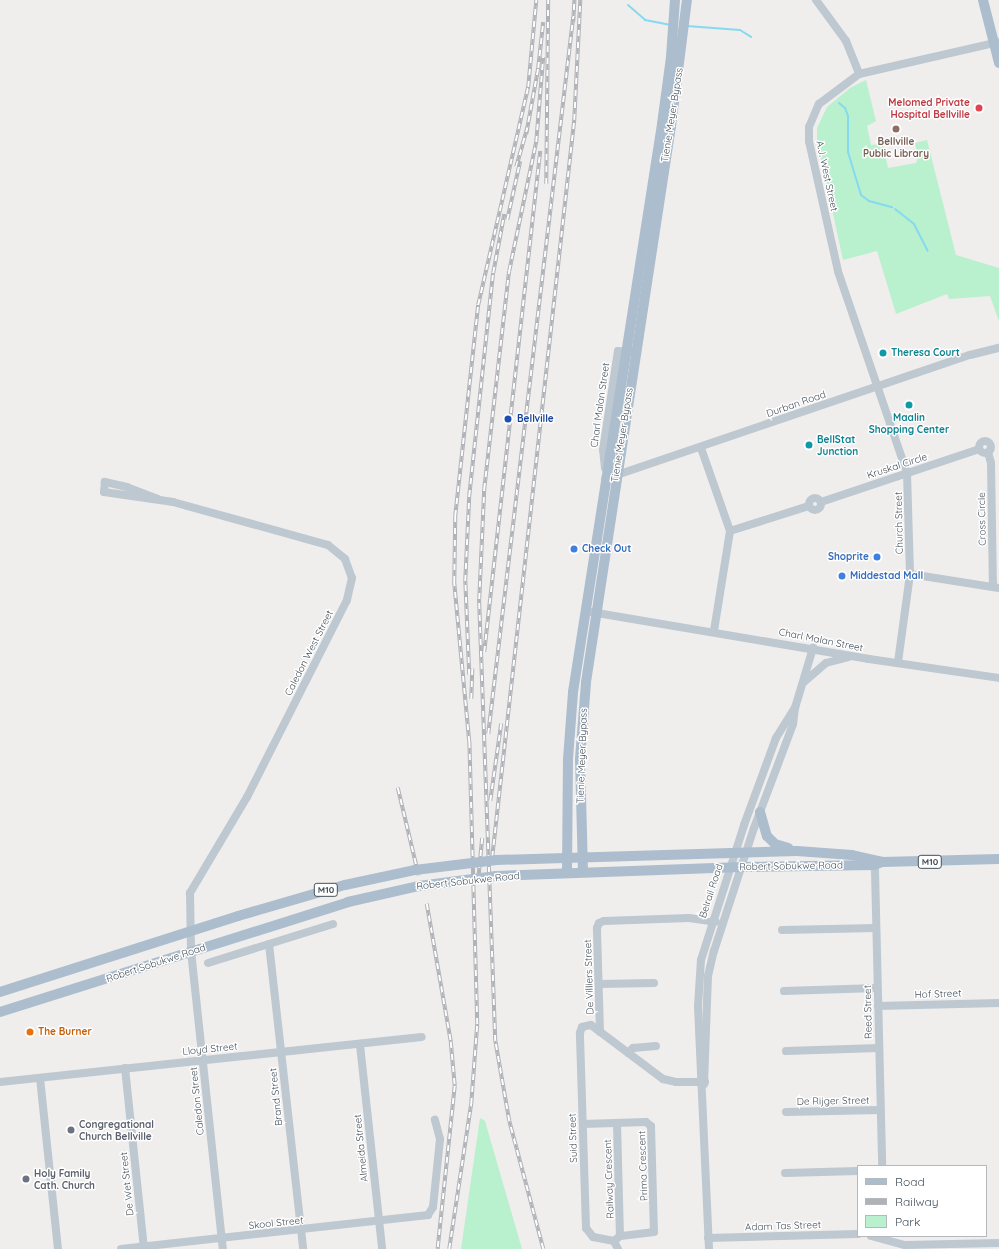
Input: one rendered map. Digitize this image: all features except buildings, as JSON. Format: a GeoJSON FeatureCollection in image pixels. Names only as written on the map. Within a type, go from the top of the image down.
{"type":"FeatureCollection","features":[{"type":"Feature","properties":{"kind":"main road","name":"Tienie Meyer Bypass"},"geometry":{"type":"LineString","coordinates":[[583,872],[581,840],[580,726],[666,125],[675,0]]}},
{"type":"Feature","properties":{"kind":"main road","name":"Tienie Meyer Bypass"},"geometry":{"type":"LineString","coordinates":[[567,872],[566,840],[568,759],[573,692],[666,125],[684,36],[687,0]]}},
{"type":"Feature","properties":{"kind":"main road"},"geometry":{"type":"LineString","coordinates":[[983,0],[997,42],[999,63]]}},
{"type":"Feature","properties":{"kind":"main road"},"geometry":{"type":"LineString","coordinates":[[760,812],[764,830],[771,841],[797,850]]}},
{"type":"Feature","properties":{"kind":"main road","name":"Robert Sobukwe Road"},"geometry":{"type":"LineString","coordinates":[[0,992],[192,930],[345,884],[415,870],[496,860],[566,856],[797,850],[818,851],[876,862]]}},
{"type":"Feature","properties":{"kind":"main road","name":"Robert Sobukwe Road"},"geometry":{"type":"LineString","coordinates":[[0,1012],[354,901],[419,886],[496,876],[567,872],[876,862],[947,862],[997,857]]}},
{"type":"Feature","properties":{"kind":"street"},"geometry":{"type":"LineString","coordinates":[[816,0],[846,41],[859,74]]}},
{"type":"Feature","properties":{"kind":"street","name":"A.J. West Street"},"geometry":{"type":"LineString","coordinates":[[878,387],[838,271],[809,137],[811,120],[819,104],[859,74],[997,42]]}},
{"type":"Feature","properties":{"kind":"street","name":"Durban Road"},"geometry":{"type":"LineString","coordinates":[[604,478],[615,476],[701,448],[970,355],[998,349]]}},
{"type":"Feature","properties":{"kind":"street","name":"Charl Malan Street"},"geometry":{"type":"LineString","coordinates":[[592,612],[634,354],[620,350],[603,450],[604,478],[584,611],[714,631],[853,656],[999,678]]}},
{"type":"Feature","properties":{"kind":"street","name":"Church Street"},"geometry":{"type":"LineString","coordinates":[[878,387],[907,473],[910,574],[898,662]]}},
{"type":"Feature","properties":{"kind":"street","name":"Kruskal Circle"},"geometry":{"type":"LineString","coordinates":[[730,531],[809,506],[809,500],[813,497],[821,502],[979,449],[981,442],[988,442],[991,448],[988,452]]}},
{"type":"Feature","properties":{"kind":"street"},"geometry":{"type":"LineString","coordinates":[[701,448],[730,531],[714,631]]}},
{"type":"Feature","properties":{"kind":"street","name":"Cross Circle"},"geometry":{"type":"LineString","coordinates":[[988,452],[992,491],[996,587]]}},
{"type":"Feature","properties":{"kind":"street"},"geometry":{"type":"LineString","coordinates":[[105,482],[127,487],[158,499],[126,497],[104,492],[105,482]]}},
{"type":"Feature","properties":{"kind":"street","name":"Caledon West Street"},"geometry":{"type":"LineString","coordinates":[[158,499],[283,531],[328,545],[345,559],[352,578],[350,593],[247,798],[193,886],[189,902],[192,930],[191,951]]}},
{"type":"Feature","properties":{"kind":"street"},"geometry":{"type":"LineString","coordinates":[[910,574],[996,587]]}},
{"type":"Feature","properties":{"kind":"street","name":"Belrail Road"},"geometry":{"type":"LineString","coordinates":[[709,1249],[703,1092],[708,976],[746,851],[793,724],[795,708],[813,648]]}},
{"type":"Feature","properties":{"kind":"street"},"geometry":{"type":"LineString","coordinates":[[803,683],[826,663],[853,656]]}},
{"type":"Feature","properties":{"kind":"street","name":"Belrail Road"},"geometry":{"type":"LineString","coordinates":[[703,1082],[698,990],[701,960],[734,852],[776,738],[795,708]]}},
{"type":"Feature","properties":{"kind":"street","name":"Reed Street"},"geometry":{"type":"LineString","coordinates":[[876,862],[877,988],[882,1165]]}},
{"type":"Feature","properties":{"kind":"street","name":"De Villiers Street"},"geometry":{"type":"LineString","coordinates":[[600,1032],[597,928],[600,922],[651,920],[712,921]]}},
{"type":"Feature","properties":{"kind":"street"},"geometry":{"type":"LineString","coordinates":[[712,921],[723,923]]}},
{"type":"Feature","properties":{"kind":"street"},"geometry":{"type":"LineString","coordinates":[[208,963],[333,924]]}},
{"type":"Feature","properties":{"kind":"street"},"geometry":{"type":"LineString","coordinates":[[782,930],[876,928]]}},
{"type":"Feature","properties":{"kind":"street","name":"Brand Street"},"geometry":{"type":"LineString","coordinates":[[269,944],[303,1249]]}},
{"type":"Feature","properties":{"kind":"street","name":"Caledon Street"},"geometry":{"type":"LineString","coordinates":[[191,951],[222,1249]]}},
{"type":"Feature","properties":{"kind":"street"},"geometry":{"type":"LineString","coordinates":[[599,984],[654,983]]}},
{"type":"Feature","properties":{"kind":"street"},"geometry":{"type":"LineString","coordinates":[[784,991],[877,988]]}},
{"type":"Feature","properties":{"kind":"street","name":"Hof Street"},"geometry":{"type":"LineString","coordinates":[[878,1006],[999,1002]]}},
{"type":"Feature","properties":{"kind":"street","name":"Suid Street"},"geometry":{"type":"LineString","coordinates":[[600,1032],[589,1024],[583,1026],[580,1033],[586,1228],[592,1237],[617,1238]]}},
{"type":"Feature","properties":{"kind":"street"},"geometry":{"type":"LineString","coordinates":[[600,1032],[663,1079],[676,1082],[703,1082]]}},
{"type":"Feature","properties":{"kind":"street","name":"Lloyd Street"},"geometry":{"type":"LineString","coordinates":[[0,1082],[202,1060],[360,1045],[422,1037]]}},
{"type":"Feature","properties":{"kind":"street","name":"Almeida Street"},"geometry":{"type":"LineString","coordinates":[[360,1045],[382,1249]]}},
{"type":"Feature","properties":{"kind":"street"},"geometry":{"type":"LineString","coordinates":[[628,1053],[633,1048],[656,1046]]}},
{"type":"Feature","properties":{"kind":"street"},"geometry":{"type":"LineString","coordinates":[[786,1051],[879,1048]]}},
{"type":"Feature","properties":{"kind":"street","name":"De Wet Street"},"geometry":{"type":"LineString","coordinates":[[125,1068],[144,1248]]}},
{"type":"Feature","properties":{"kind":"street"},"geometry":{"type":"LineString","coordinates":[[40,1078],[58,1249]]}},
{"type":"Feature","properties":{"kind":"street","name":"De Rijger Street"},"geometry":{"type":"LineString","coordinates":[[786,1112],[880,1110]]}},
{"type":"Feature","properties":{"kind":"street","name":"Skool Street"},"geometry":{"type":"LineString","coordinates":[[121,1249],[144,1248],[428,1215],[430,1211],[440,1139],[435,1120]]}},
{"type":"Feature","properties":{"kind":"street","name":"Prima Crescent"},"geometry":{"type":"LineString","coordinates":[[583,1124],[646,1122],[651,1126],[655,1227],[651,1234],[617,1238]]}},
{"type":"Feature","properties":{"kind":"street","name":"Railway Crescent"},"geometry":{"type":"LineString","coordinates":[[617,1123],[617,1238]]}},
{"type":"Feature","properties":{"kind":"street"},"geometry":{"type":"LineString","coordinates":[[785,1173],[857,1171]]}},
{"type":"Feature","properties":{"kind":"street","name":"Adam Tas Street"},"geometry":{"type":"LineString","coordinates":[[708,1238],[857,1234]]}},
{"type":"Feature","properties":{"kind":"street"},"geometry":{"type":"LineString","coordinates":[[617,1238],[618,1249]]}},
{"type":"Feature","properties":{"kind":"street"},"geometry":{"type":"LineString","coordinates":[[880,1249],[883,1238],[905,1245],[999,1243]]}},
{"type":"Feature","properties":{"kind":"green space"},"geometry":{"type":"Polygon","coordinates":[[[866,80],[876,121],[867,126],[871,145],[883,144],[888,168],[916,163],[918,157],[915,143],[927,140],[956,255],[999,268],[999,321],[990,296],[949,299],[947,294],[896,314],[877,251],[843,260],[817,140],[817,128],[827,107],[850,88],[866,80]]]}},
{"type":"Feature","properties":{"kind":"green space"},"geometry":{"type":"Polygon","coordinates":[[[480,1118],[485,1121],[522,1249],[461,1249],[480,1118]]]}},
{"type":"Feature","properties":{"kind":"waterway"},"geometry":{"type":"LineString","coordinates":[[628,5],[645,20],[670,25]]}},
{"type":"Feature","properties":{"kind":"waterway"},"geometry":{"type":"LineString","coordinates":[[687,26],[740,30],[751,37]]}},
{"type":"Feature","properties":{"kind":"waterway"},"geometry":{"type":"LineString","coordinates":[[839,103],[845,108],[848,116],[848,152],[861,195],[869,201],[892,207]]}},
{"type":"Feature","properties":{"kind":"waterway"},"geometry":{"type":"LineString","coordinates":[[895,209],[914,224],[928,251]]}},
{"type":"Feature","properties":{"kind":"railway"},"geometry":{"type":"LineString","coordinates":[[449,1249],[471,1104],[477,1024],[469,742],[454,582],[455,516],[478,305],[528,87],[536,0]]}},
{"type":"Feature","properties":{"kind":"railway"},"geometry":{"type":"LineString","coordinates":[[546,184],[548,0]]}},
{"type":"Feature","properties":{"kind":"railway"},"geometry":{"type":"LineString","coordinates":[[573,22],[574,0]]}},
{"type":"Feature","properties":{"kind":"railway"},"geometry":{"type":"LineString","coordinates":[[492,857],[574,120],[580,0]]}},
{"type":"Feature","properties":{"kind":"railway"},"geometry":{"type":"LineString","coordinates":[[488,734],[573,17]]}},
{"type":"Feature","properties":{"kind":"railway"},"geometry":{"type":"LineString","coordinates":[[526,134],[538,68],[543,22]]}},
{"type":"Feature","properties":{"kind":"railway"},"geometry":{"type":"LineString","coordinates":[[543,57],[536,142],[509,271],[484,489],[479,599],[495,1041],[509,1121],[543,1249]]}},
{"type":"Feature","properties":{"kind":"railway"},"geometry":{"type":"LineString","coordinates":[[516,167],[527,128]]}},
{"type":"Feature","properties":{"kind":"railway"},"geometry":{"type":"LineString","coordinates":[[484,652],[540,151]]}},
{"type":"Feature","properties":{"kind":"railway"},"geometry":{"type":"LineString","coordinates":[[507,220],[520,161]]}},
{"type":"Feature","properties":{"kind":"railway"},"geometry":{"type":"LineString","coordinates":[[469,675],[465,581],[469,496],[493,273],[504,214]]}},
{"type":"Feature","properties":{"kind":"railway"},"geometry":{"type":"LineString","coordinates":[[471,699],[472,669]]}},
{"type":"Feature","properties":{"kind":"railway"},"geometry":{"type":"LineString","coordinates":[[490,801],[501,724]]}},
{"type":"Feature","properties":{"kind":"railway"},"geometry":{"type":"LineString","coordinates":[[398,788],[419,876]]}},
{"type":"Feature","properties":{"kind":"railway"},"geometry":{"type":"LineString","coordinates":[[478,880],[482,838]]}},
{"type":"Feature","properties":{"kind":"railway"},"geometry":{"type":"LineString","coordinates":[[427,904],[451,1042],[455,1086],[438,1249]]}},
{"type":"Feature","properties":{"kind":"place","name":"Melomed Private Hospital Bellville"},"geometry":{"type":"Point","coordinates":[979,108]}},
{"type":"Feature","properties":{"kind":"place","name":"Bellville Public Library"},"geometry":{"type":"Point","coordinates":[896,129]}},
{"type":"Feature","properties":{"kind":"place","name":"Theresa Court"},"geometry":{"type":"Point","coordinates":[883,353]}},
{"type":"Feature","properties":{"kind":"place","name":"Maalin Shopping Center"},"geometry":{"type":"Point","coordinates":[909,405]}},
{"type":"Feature","properties":{"kind":"place","name":"Bellville"},"geometry":{"type":"Point","coordinates":[508,419]}},
{"type":"Feature","properties":{"kind":"place","name":"BellStat Junction"},"geometry":{"type":"Point","coordinates":[809,445]}},
{"type":"Feature","properties":{"kind":"place","name":"Check Out"},"geometry":{"type":"Point","coordinates":[574,549]}},
{"type":"Feature","properties":{"kind":"place","name":"Shoprite"},"geometry":{"type":"Point","coordinates":[877,557]}},
{"type":"Feature","properties":{"kind":"place","name":"Middestad Mall"},"geometry":{"type":"Point","coordinates":[842,576]}},
{"type":"Feature","properties":{"kind":"place","name":"The Burner"},"geometry":{"type":"Point","coordinates":[30,1032]}},
{"type":"Feature","properties":{"kind":"place","name":"Congregational Church Bellville"},"geometry":{"type":"Point","coordinates":[71,1130]}},
{"type":"Feature","properties":{"kind":"place","name":"Holy Family Cath. Church"},"geometry":{"type":"Point","coordinates":[26,1179]}}]}
